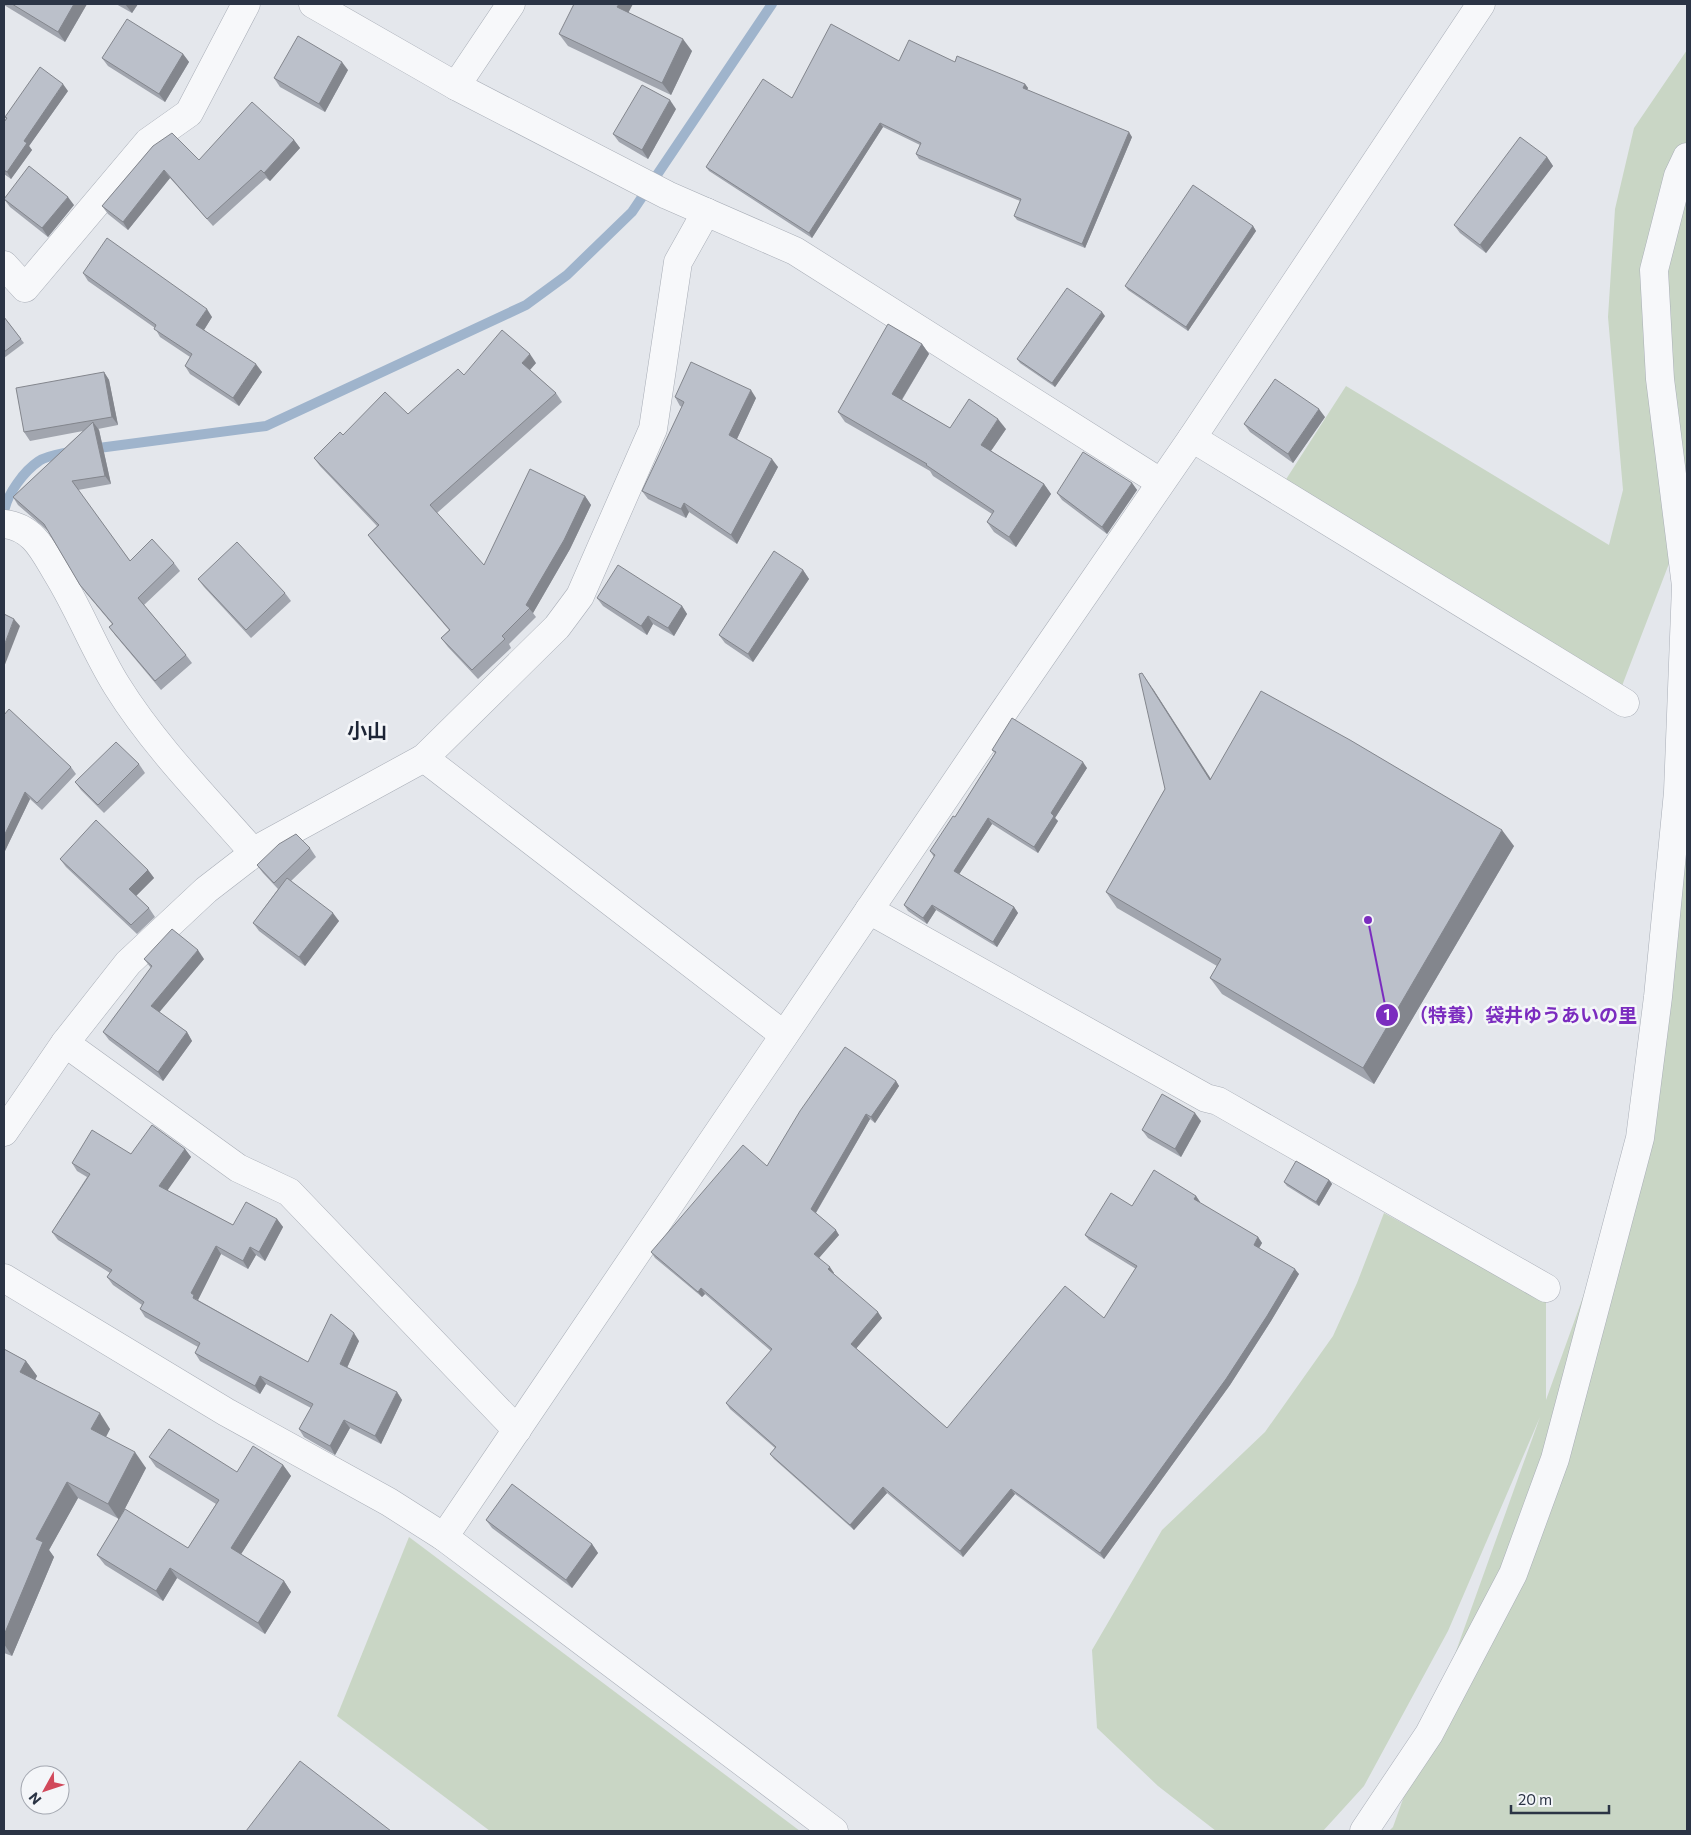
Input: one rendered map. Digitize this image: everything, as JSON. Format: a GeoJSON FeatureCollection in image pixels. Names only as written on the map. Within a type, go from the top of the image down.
{"type":"FeatureCollection","features":[{"type":"Feature","properties":{"kind":"street"},"geometry":{"type":"LineString","coordinates":[[4,266],[25,288],[148,142],[190,113],[246,4]]}},
{"type":"Feature","properties":{"kind":"street"},"geometry":{"type":"LineString","coordinates":[[313,4],[456,86],[667,195],[795,251],[1160,482]]}},
{"type":"Feature","properties":{"kind":"street"},"geometry":{"type":"LineString","coordinates":[[456,86],[511,4]]}},
{"type":"Feature","properties":{"kind":"street"},"geometry":{"type":"LineString","coordinates":[[444,1537],[1160,482],[1192,438],[1481,4]]}},
{"type":"Feature","properties":{"kind":"street"},"geometry":{"type":"LineString","coordinates":[[1364,1831],[1429,1734],[1513,1574],[1555,1459],[1640,1138],[1658,997],[1678,792],[1686,586],[1660,379],[1654,270],[1678,176],[1687,157]]}},
{"type":"Feature","properties":{"kind":"street"},"geometry":{"type":"LineString","coordinates":[[4,1132],[65,1044],[128,963],[206,890],[263,846],[424,758],[556,627],[580,596],[653,430],[678,262],[706,212]]}},
{"type":"Feature","properties":{"kind":"street"},"geometry":{"type":"LineString","coordinates":[[1192,438],[1625,703]]}},
{"type":"Feature","properties":{"kind":"street"},"geometry":{"type":"LineString","coordinates":[[4,524],[17,525],[36,538],[61,580],[117,686],[158,743],[254,853]]}},
{"type":"Feature","properties":{"kind":"street"},"geometry":{"type":"LineString","coordinates":[[424,758],[784,1035]]}},
{"type":"Feature","properties":{"kind":"street"},"geometry":{"type":"LineString","coordinates":[[869,910],[1206,1098],[1218,1101],[1546,1288]]}},
{"type":"Feature","properties":{"kind":"street"},"geometry":{"type":"LineString","coordinates":[[65,1044],[238,1168],[289,1192],[517,1430]]}},
{"type":"Feature","properties":{"kind":"street"},"geometry":{"type":"LineString","coordinates":[[4,1278],[226,1412],[388,1502],[444,1537],[834,1831]]}},
{"type":"Feature","properties":{"kind":"green space"},"geometry":{"type":"Polygon","coordinates":[[[1687,50],[1687,1831],[1389,1831],[1393,1827],[1540,1417],[1448,1631],[1364,1786],[1323,1831],[1216,1831],[1158,1786],[1097,1728],[1092,1650],[1162,1530],[1265,1432],[1333,1336],[1357,1283],[1384,1213],[1546,1301],[1546,1400],[1640,1138],[1683,656],[1675,548],[1620,691],[1283,484],[1346,386],[1609,545],[1623,490],[1608,317],[1615,209],[1634,128],[1687,50]]]}},
{"type":"Feature","properties":{"kind":"green space"},"geometry":{"type":"Polygon","coordinates":[[[409,1537],[800,1831],[490,1831],[337,1716],[409,1537]]]}},
{"type":"Feature","properties":{"kind":"building"},"geometry":{"type":"Polygon","coordinates":[[[12,4],[74,4],[58,32],[12,4]]]}},
{"type":"Feature","properties":{"kind":"building"},"geometry":{"type":"Polygon","coordinates":[[[574,4],[619,4],[617,7],[683,39],[662,83],[559,34],[574,4]]]}},
{"type":"Feature","properties":{"kind":"building"},"geometry":{"type":"Polygon","coordinates":[[[127,19],[183,54],[159,94],[102,58],[127,19]]]}},
{"type":"Feature","properties":{"kind":"building"},"geometry":{"type":"Polygon","coordinates":[[[831,24],[899,61],[909,40],[955,62],[957,56],[1025,84],[1023,88],[1129,132],[1082,244],[1014,216],[1021,199],[916,154],[921,143],[880,123],[809,233],[706,167],[763,79],[792,98],[831,24]]]}},
{"type":"Feature","properties":{"kind":"building"},"geometry":{"type":"Polygon","coordinates":[[[298,36],[342,62],[319,104],[274,78],[298,36]]]}},
{"type":"Feature","properties":{"kind":"building"},"geometry":{"type":"Polygon","coordinates":[[[40,67],[63,84],[24,141],[27,143],[7,172],[4,170],[4,122],[7,118],[5,117],[40,67]]]}},
{"type":"Feature","properties":{"kind":"building"},"geometry":{"type":"Polygon","coordinates":[[[642,85],[670,100],[642,150],[613,134],[642,85]]]}},
{"type":"Feature","properties":{"kind":"building"},"geometry":{"type":"Polygon","coordinates":[[[252,102],[294,140],[264,173],[261,170],[207,219],[164,170],[123,222],[102,206],[153,146],[172,133],[199,160],[252,102]]]}},
{"type":"Feature","properties":{"kind":"building"},"geometry":{"type":"Polygon","coordinates":[[[1520,137],[1547,157],[1480,245],[1454,225],[1520,137]]]}},
{"type":"Feature","properties":{"kind":"building"},"geometry":{"type":"Polygon","coordinates":[[[29,166],[68,197],[42,228],[4,199],[29,166]]]}},
{"type":"Feature","properties":{"kind":"building"},"geometry":{"type":"Polygon","coordinates":[[[1193,185],[1253,226],[1186,327],[1125,286],[1193,185]]]}},
{"type":"Feature","properties":{"kind":"building"},"geometry":{"type":"Polygon","coordinates":[[[107,238],[207,309],[196,325],[256,364],[233,398],[185,366],[192,354],[154,329],[156,325],[83,273],[107,238]]]}},
{"type":"Feature","properties":{"kind":"building"},"geometry":{"type":"Polygon","coordinates":[[[1067,288],[1102,312],[1052,383],[1017,359],[1067,288]]]}},
{"type":"Feature","properties":{"kind":"building"},"geometry":{"type":"Polygon","coordinates":[[[4,317],[21,339],[4,352],[4,317]]]}},
{"type":"Feature","properties":{"kind":"building"},"geometry":{"type":"Polygon","coordinates":[[[888,324],[922,344],[892,394],[950,428],[969,399],[998,419],[981,445],[1044,484],[1009,537],[987,522],[994,511],[927,464],[838,412],[888,324]]]}},
{"type":"Feature","properties":{"kind":"building"},"geometry":{"type":"Polygon","coordinates":[[[502,330],[530,354],[522,363],[556,393],[430,505],[484,565],[530,469],[585,496],[564,540],[526,605],[530,608],[502,636],[505,639],[472,670],[441,638],[450,630],[368,535],[379,525],[314,458],[340,432],[343,435],[385,392],[408,414],[458,369],[464,375],[502,330]]]}},
{"type":"Feature","properties":{"kind":"building"},"geometry":{"type":"Polygon","coordinates":[[[691,362],[751,390],[729,435],[772,459],[731,535],[684,503],[681,509],[642,491],[684,402],[675,397],[691,362]]]}},
{"type":"Feature","properties":{"kind":"building"},"geometry":{"type":"Polygon","coordinates":[[[104,372],[112,417],[24,432],[16,388],[104,372]]]}},
{"type":"Feature","properties":{"kind":"building"},"geometry":{"type":"Polygon","coordinates":[[[1275,379],[1319,409],[1288,454],[1244,424],[1275,379]]]}},
{"type":"Feature","properties":{"kind":"building"},"geometry":{"type":"Polygon","coordinates":[[[93,422],[105,476],[72,481],[130,561],[152,539],[174,563],[138,598],[186,655],[155,681],[109,627],[113,624],[80,585],[44,524],[13,497],[93,422]]]}},
{"type":"Feature","properties":{"kind":"building"},"geometry":{"type":"Polygon","coordinates":[[[1083,452],[1132,483],[1102,527],[1057,493],[1083,452]]]}},
{"type":"Feature","properties":{"kind":"building"},"geometry":{"type":"Polygon","coordinates":[[[237,542],[285,593],[246,630],[198,579],[237,542]]]}},
{"type":"Feature","properties":{"kind":"building"},"geometry":{"type":"Polygon","coordinates":[[[774,551],[803,570],[748,654],[719,635],[774,551]]]}},
{"type":"Feature","properties":{"kind":"building"},"geometry":{"type":"Polygon","coordinates":[[[618,565],[682,606],[668,628],[648,616],[641,626],[597,598],[618,565]]]}},
{"type":"Feature","properties":{"kind":"building"},"geometry":{"type":"Polygon","coordinates":[[[4,614],[14,619],[4,646],[4,614]]]}},
{"type":"Feature","properties":{"kind":"building"},"geometry":{"type":"Polygon","coordinates":[[[1142,673],[1210,780],[1261,691],[1350,740],[1502,830],[1363,1068],[1210,978],[1221,959],[1106,892],[1165,789],[1139,674],[1142,673]]]}},
{"type":"Feature","properties":{"kind":"building"},"geometry":{"type":"Polygon","coordinates":[[[9,709],[71,767],[37,803],[25,792],[4,836],[4,715],[9,709]]]}},
{"type":"Feature","properties":{"kind":"building"},"geometry":{"type":"Polygon","coordinates":[[[1012,718],[1083,762],[1051,813],[1054,816],[1034,847],[988,818],[954,871],[1014,907],[993,942],[932,905],[923,918],[904,905],[935,855],[930,851],[953,816],[955,817],[996,752],[992,750],[1012,718]]]}},
{"type":"Feature","properties":{"kind":"building"},"geometry":{"type":"Polygon","coordinates":[[[116,742],[139,764],[98,805],[75,782],[116,742]]]}},
{"type":"Feature","properties":{"kind":"building"},"geometry":{"type":"Polygon","coordinates":[[[96,820],[148,870],[129,889],[149,908],[131,925],[60,859],[96,820]]]}},
{"type":"Feature","properties":{"kind":"building"},"geometry":{"type":"Polygon","coordinates":[[[296,834],[310,848],[274,883],[257,865],[279,844],[296,834]]]}},
{"type":"Feature","properties":{"kind":"building"},"geometry":{"type":"Polygon","coordinates":[[[287,878],[333,913],[299,957],[253,923],[287,878]]]}},
{"type":"Feature","properties":{"kind":"building"},"geometry":{"type":"Polygon","coordinates":[[[172,929],[198,950],[151,1006],[187,1032],[158,1072],[103,1032],[152,966],[144,959],[172,929]]]}},
{"type":"Feature","properties":{"kind":"building"},"geometry":{"type":"Polygon","coordinates":[[[845,1047],[896,1081],[871,1117],[866,1114],[811,1209],[836,1230],[814,1254],[830,1267],[828,1269],[878,1312],[851,1344],[947,1428],[1065,1286],[1104,1318],[1137,1266],[1085,1235],[1111,1193],[1132,1206],[1154,1170],[1196,1196],[1194,1199],[1258,1237],[1254,1245],[1295,1269],[1226,1379],[1100,1553],[1011,1489],[960,1551],[883,1487],[850,1525],[770,1454],[776,1447],[726,1403],[772,1349],[701,1288],[698,1292],[651,1252],[743,1145],[767,1166],[800,1111],[845,1047]]]}},
{"type":"Feature","properties":{"kind":"building"},"geometry":{"type":"Polygon","coordinates":[[[1162,1094],[1195,1113],[1175,1149],[1142,1130],[1162,1094]]]}},
{"type":"Feature","properties":{"kind":"building"},"geometry":{"type":"Polygon","coordinates":[[[152,1125],[185,1149],[159,1186],[233,1225],[246,1202],[277,1219],[259,1252],[250,1247],[243,1261],[216,1246],[191,1293],[194,1295],[193,1298],[308,1362],[331,1314],[354,1333],[340,1364],[397,1392],[375,1436],[344,1420],[330,1446],[299,1429],[313,1404],[260,1376],[255,1386],[195,1353],[200,1343],[140,1309],[144,1302],[107,1277],[112,1270],[52,1232],[90,1174],[72,1163],[92,1130],[131,1154],[152,1125]]]}},
{"type":"Feature","properties":{"kind":"building"},"geometry":{"type":"Polygon","coordinates":[[[1296,1161],[1329,1180],[1316,1202],[1284,1182],[1296,1161]]]}},
{"type":"Feature","properties":{"kind":"building"},"geometry":{"type":"Polygon","coordinates":[[[4,1349],[26,1361],[20,1372],[100,1413],[91,1429],[135,1452],[108,1504],[67,1482],[36,1539],[43,1542],[4,1635],[4,1349]]]}},
{"type":"Feature","properties":{"kind":"building"},"geometry":{"type":"Polygon","coordinates":[[[169,1429],[237,1472],[253,1446],[283,1465],[231,1548],[284,1581],[258,1623],[170,1568],[156,1591],[97,1555],[125,1509],[188,1548],[219,1500],[149,1457],[169,1429]]]}},
{"type":"Feature","properties":{"kind":"building"},"geometry":{"type":"Polygon","coordinates":[[[512,1484],[592,1544],[566,1580],[486,1520],[512,1484]]]}},
{"type":"Feature","properties":{"kind":"building"},"geometry":{"type":"Polygon","coordinates":[[[300,1761],[391,1831],[246,1831],[300,1761]]]}},
{"type":"Feature","properties":{"kind":"waterway"},"geometry":{"type":"LineString","coordinates":[[91,449],[266,426],[526,305],[567,275],[632,212],[772,4]]}},
{"type":"Feature","properties":{"kind":"waterway"},"geometry":{"type":"LineString","coordinates":[[4,512],[12,491],[33,465],[53,455],[69,452]]}},
{"type":"Feature","properties":{"kind":"place","name":"（特養）袋井ゆうあいの里"},"geometry":{"type":"Point","coordinates":[1368,920]}},
{"type":"Feature","properties":{"kind":"district","name":"小山"},"geometry":{"type":"Point","coordinates":[367,730]}}]}
